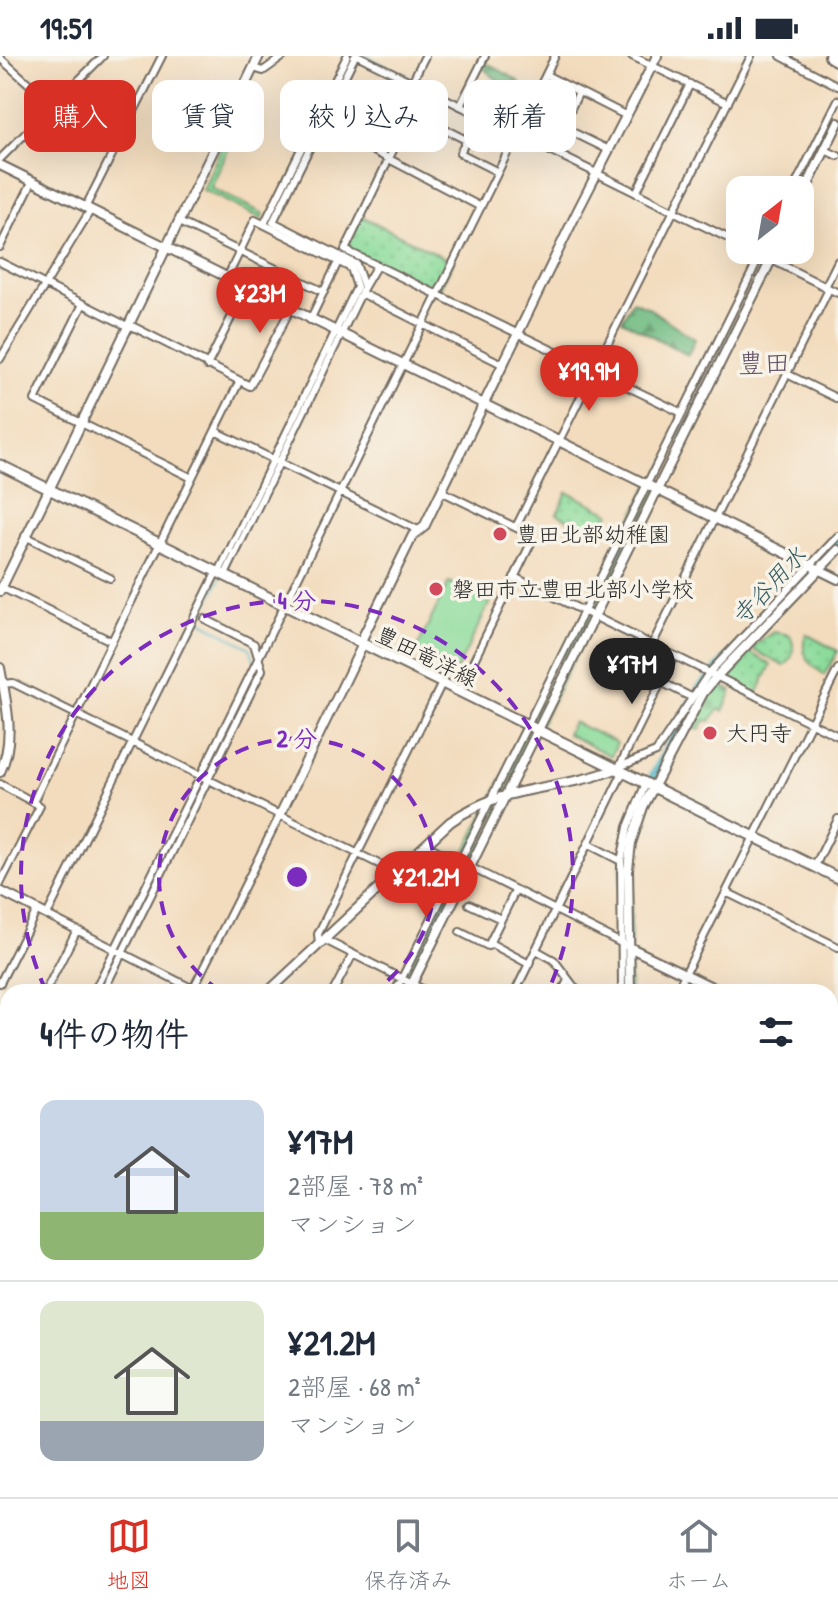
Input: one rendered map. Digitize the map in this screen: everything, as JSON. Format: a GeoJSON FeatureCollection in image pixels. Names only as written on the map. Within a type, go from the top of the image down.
{"type":"FeatureCollection","features":[{"type":"Feature","properties":{"kind":"highway"},"geometry":{"type":"LineString","coordinates":[[831,56],[838,60]]}},
{"type":"Feature","properties":{"kind":"main road","name":"豊田竜洋線"},"geometry":{"type":"LineString","coordinates":[[1,468],[221,573],[838,878]]}},
{"type":"Feature","properties":{"kind":"street"},"geometry":{"type":"LineString","coordinates":[[79,80],[103,56]]}},
{"type":"Feature","properties":{"kind":"street"},"geometry":{"type":"LineString","coordinates":[[0,359],[88,209],[162,56]]}},
{"type":"Feature","properties":{"kind":"street"},"geometry":{"type":"LineString","coordinates":[[111,641],[0,589],[259,56]]}},
{"type":"Feature","properties":{"kind":"street"},"geometry":{"type":"LineString","coordinates":[[253,68],[263,71],[284,56]]}},
{"type":"Feature","properties":{"kind":"street"},"geometry":{"type":"LineString","coordinates":[[337,80],[347,56]]}},
{"type":"Feature","properties":{"kind":"street"},"geometry":{"type":"LineString","coordinates":[[343,80],[357,56],[408,80]]}},
{"type":"Feature","properties":{"kind":"street"},"geometry":{"type":"LineString","coordinates":[[413,80],[425,56]]}},
{"type":"Feature","properties":{"kind":"street"},"geometry":{"type":"LineString","coordinates":[[460,106],[485,56]]}},
{"type":"Feature","properties":{"kind":"street"},"geometry":{"type":"LineString","coordinates":[[544,80],[555,56]]}},
{"type":"Feature","properties":{"kind":"street"},"geometry":{"type":"LineString","coordinates":[[632,56],[728,103]]}},
{"type":"Feature","properties":{"kind":"street"},"geometry":{"type":"LineString","coordinates":[[198,984],[413,535],[420,531],[485,405],[657,56]]}},
{"type":"Feature","properties":{"kind":"street"},"geometry":{"type":"LineString","coordinates":[[516,527],[751,56]]}},
{"type":"Feature","properties":{"kind":"street"},"geometry":{"type":"LineString","coordinates":[[781,56],[838,86]]}},
{"type":"Feature","properties":{"kind":"street"},"geometry":{"type":"LineString","coordinates":[[2,59],[25,80]]}},
{"type":"Feature","properties":{"kind":"street"},"geometry":{"type":"LineString","coordinates":[[546,75],[627,116]]}},
{"type":"Feature","properties":{"kind":"street"},"geometry":{"type":"LineString","coordinates":[[636,193],[690,84]]}},
{"type":"Feature","properties":{"kind":"street"},"geometry":{"type":"LineString","coordinates":[[576,98],[579,92]]}},
{"type":"Feature","properties":{"kind":"street"},"geometry":{"type":"LineString","coordinates":[[448,100],[464,108]]}},
{"type":"Feature","properties":{"kind":"street"},"geometry":{"type":"LineString","coordinates":[[800,176],[838,100]]}},
{"type":"Feature","properties":{"kind":"street"},"geometry":{"type":"LineString","coordinates":[[812,176],[838,123]]}},
{"type":"Feature","properties":{"kind":"street"},"geometry":{"type":"LineString","coordinates":[[576,134],[609,150]]}},
{"type":"Feature","properties":{"kind":"street"},"geometry":{"type":"LineString","coordinates":[[0,159],[24,135]]}},
{"type":"Feature","properties":{"kind":"street"},"geometry":{"type":"LineString","coordinates":[[464,144],[460,153],[498,172]]}},
{"type":"Feature","properties":{"kind":"street"},"geometry":{"type":"LineString","coordinates":[[825,150],[838,156]]}},
{"type":"Feature","properties":{"kind":"street"},"geometry":{"type":"LineString","coordinates":[[264,224],[303,152]]}},
{"type":"Feature","properties":{"kind":"street"},"geometry":{"type":"LineString","coordinates":[[305,152],[273,222],[356,264],[362,290],[421,325],[504,365]]}},
{"type":"Feature","properties":{"kind":"street"},"geometry":{"type":"LineString","coordinates":[[374,152],[481,207]]}},
{"type":"Feature","properties":{"kind":"street"},"geometry":{"type":"LineString","coordinates":[[310,320],[391,152]]}},
{"type":"Feature","properties":{"kind":"street"},"geometry":{"type":"LineString","coordinates":[[98,984],[508,152]]}},
{"type":"Feature","properties":{"kind":"street"},"geometry":{"type":"LineString","coordinates":[[552,152],[726,237]]}},
{"type":"Feature","properties":{"kind":"street"},"geometry":{"type":"LineString","coordinates":[[0,165],[838,579]]}},
{"type":"Feature","properties":{"kind":"street"},"geometry":{"type":"LineString","coordinates":[[0,247],[32,182]]}},
{"type":"Feature","properties":{"kind":"street"},"geometry":{"type":"LineString","coordinates":[[227,278],[255,220],[342,256],[377,265],[682,413]]}},
{"type":"Feature","properties":{"kind":"street"},"geometry":{"type":"LineString","coordinates":[[179,222],[324,292]]}},
{"type":"Feature","properties":{"kind":"street"},"geometry":{"type":"LineString","coordinates":[[340,334],[357,287],[351,268],[342,256]]}},
{"type":"Feature","properties":{"kind":"street"},"geometry":{"type":"LineString","coordinates":[[652,645],[787,374],[838,261]]}},
{"type":"Feature","properties":{"kind":"street"},"geometry":{"type":"LineString","coordinates":[[0,262],[250,386],[290,310]]}},
{"type":"Feature","properties":{"kind":"street"},"geometry":{"type":"LineString","coordinates":[[412,984],[507,794],[585,612],[756,264]]}},
{"type":"Feature","properties":{"kind":"street"},"geometry":{"type":"LineString","coordinates":[[399,984],[488,800],[533,728],[595,617],[769,264]]}},
{"type":"Feature","properties":{"kind":"street"},"geometry":{"type":"LineString","coordinates":[[779,264],[838,293]]}},
{"type":"Feature","properties":{"kind":"street"},"geometry":{"type":"LineString","coordinates":[[47,915],[377,265]]}},
{"type":"Feature","properties":{"kind":"street"},"geometry":{"type":"LineString","coordinates":[[207,366],[246,288]]}},
{"type":"Feature","properties":{"kind":"street"},"geometry":{"type":"LineString","coordinates":[[83,304],[35,400],[192,478]]}},
{"type":"Feature","properties":{"kind":"street"},"geometry":{"type":"LineString","coordinates":[[787,374],[838,399]]}},
{"type":"Feature","properties":{"kind":"street"},"geometry":{"type":"LineString","coordinates":[[33,802],[239,382]]}},
{"type":"Feature","properties":{"kind":"street"},"geometry":{"type":"LineString","coordinates":[[215,431],[420,531]]}},
{"type":"Feature","properties":{"kind":"street"},"geometry":{"type":"LineString","coordinates":[[441,491],[527,533],[531,543],[459,691]]}},
{"type":"Feature","properties":{"kind":"street"},"geometry":{"type":"LineString","coordinates":[[25,536],[110,578]]}},
{"type":"Feature","properties":{"kind":"street"},"geometry":{"type":"LineString","coordinates":[[816,568],[838,536]]}},
{"type":"Feature","properties":{"kind":"street"},"geometry":{"type":"LineString","coordinates":[[277,984],[450,822],[488,800],[585,779],[619,769],[656,752],[691,697],[816,568],[838,550]]}},
{"type":"Feature","properties":{"kind":"street"},"geometry":{"type":"LineString","coordinates":[[514,577],[838,736]]}},
{"type":"Feature","properties":{"kind":"street"},"geometry":{"type":"LineString","coordinates":[[107,984],[262,670],[254,644],[205,619]]}},
{"type":"Feature","properties":{"kind":"street"},"geometry":{"type":"LineString","coordinates":[[519,984],[588,844],[619,769],[674,656]]}},
{"type":"Feature","properties":{"kind":"street"},"geometry":{"type":"LineString","coordinates":[[611,657],[691,697]]}},
{"type":"Feature","properties":{"kind":"street"},"geometry":{"type":"LineString","coordinates":[[0,668],[9,728],[1,768]]}},
{"type":"Feature","properties":{"kind":"street"},"geometry":{"type":"LineString","coordinates":[[680,984],[838,669]]}},
{"type":"Feature","properties":{"kind":"street"},"geometry":{"type":"LineString","coordinates":[[629,984],[621,861],[628,827],[712,675]]}},
{"type":"Feature","properties":{"kind":"street"},"geometry":{"type":"LineString","coordinates":[[1,684],[13,683],[397,873]]}},
{"type":"Feature","properties":{"kind":"street"},"geometry":{"type":"LineString","coordinates":[[406,984],[353,954],[322,942],[318,934],[442,683]]}},
{"type":"Feature","properties":{"kind":"street"},"geometry":{"type":"LineString","coordinates":[[0,784],[40,806],[0,884]]}},
{"type":"Feature","properties":{"kind":"street"},"geometry":{"type":"LineString","coordinates":[[623,984],[628,859],[635,827],[650,785]]}},
{"type":"Feature","properties":{"kind":"street"},"geometry":{"type":"LineString","coordinates":[[814,867],[838,819]]}},
{"type":"Feature","properties":{"kind":"street"},"geometry":{"type":"LineString","coordinates":[[588,844],[621,861]]}},
{"type":"Feature","properties":{"kind":"street"},"geometry":{"type":"LineString","coordinates":[[426,845],[706,984]]}},
{"type":"Feature","properties":{"kind":"street"},"geometry":{"type":"LineString","coordinates":[[0,891],[182,984]]}},
{"type":"Feature","properties":{"kind":"street"},"geometry":{"type":"LineString","coordinates":[[460,932],[488,946],[515,891]]}},
{"type":"Feature","properties":{"kind":"street"},"geometry":{"type":"LineString","coordinates":[[726,892],[838,947]]}},
{"type":"Feature","properties":{"kind":"street"},"geometry":{"type":"LineString","coordinates":[[469,904],[501,919]]}},
{"type":"Feature","properties":{"kind":"street"},"geometry":{"type":"LineString","coordinates":[[0,983],[37,910]]}},
{"type":"Feature","properties":{"kind":"street"},"geometry":{"type":"LineString","coordinates":[[49,984],[77,930]]}},
{"type":"Feature","properties":{"kind":"street"},"geometry":{"type":"LineString","coordinates":[[490,943],[529,964]]}},
{"type":"Feature","properties":{"kind":"street"},"geometry":{"type":"LineString","coordinates":[[536,950],[554,960],[571,984]]}},
{"type":"Feature","properties":{"kind":"street"},"geometry":{"type":"LineString","coordinates":[[337,984],[353,954]]}},
{"type":"Feature","properties":{"kind":"street"},"geometry":{"type":"LineString","coordinates":[[566,984],[568,980]]}},
{"type":"Feature","properties":{"kind":"green space"},"geometry":{"type":"Polygon","coordinates":[[[483,64],[491,65],[517,80],[497,80],[482,67],[483,64]]]}},
{"type":"Feature","properties":{"kind":"green space"},"geometry":{"type":"Polygon","coordinates":[[[219,152],[227,152],[211,188],[264,214],[262,219],[203,190],[219,152]]]}},
{"type":"Feature","properties":{"kind":"green space"},"geometry":{"type":"Polygon","coordinates":[[[361,216],[453,262],[438,292],[345,250],[361,216]]]}},
{"type":"Feature","properties":{"kind":"green space"},"geometry":{"type":"Polygon","coordinates":[[[632,301],[647,307],[695,339],[688,355],[622,320],[632,301]]]}},
{"type":"Feature","properties":{"kind":"green space"},"geometry":{"type":"Polygon","coordinates":[[[648,486],[658,490],[411,984],[399,984],[648,486]]]}},
{"type":"Feature","properties":{"kind":"green space"},"geometry":{"type":"Polygon","coordinates":[[[567,492],[610,513],[600,535],[557,514],[567,492]]]}},
{"type":"Feature","properties":{"kind":"green space"},"geometry":{"type":"Polygon","coordinates":[[[838,538],[838,550],[716,677],[672,751],[632,839],[630,984],[623,984],[620,869],[626,833],[646,783],[705,681],[838,538]]]}},
{"type":"Feature","properties":{"kind":"green space"},"geometry":{"type":"Polygon","coordinates":[[[449,582],[490,602],[457,670],[416,650],[449,582]]]}},
{"type":"Feature","properties":{"kind":"green space"},"geometry":{"type":"Polygon","coordinates":[[[774,632],[790,635],[792,639],[792,656],[784,666],[754,650],[755,645],[774,632]]]}},
{"type":"Feature","properties":{"kind":"green space"},"geometry":{"type":"Polygon","coordinates":[[[806,634],[838,651],[825,675],[807,658],[804,647],[806,634]]]}},
{"type":"Feature","properties":{"kind":"green space"},"geometry":{"type":"Polygon","coordinates":[[[746,650],[771,665],[757,694],[719,676],[746,650]]]}},
{"type":"Feature","properties":{"kind":"green space"},"geometry":{"type":"Polygon","coordinates":[[[719,685],[732,691],[723,711],[719,709],[710,721],[705,720],[699,730],[690,726],[703,703],[719,685]]]}},
{"type":"Feature","properties":{"kind":"green space"},"geometry":{"type":"Polygon","coordinates":[[[573,722],[617,743],[611,756],[567,734],[573,722]]]}},
{"type":"Feature","properties":{"kind":"waterway"},"geometry":{"type":"LineString","coordinates":[[340,80],[352,56]]}},
{"type":"Feature","properties":{"kind":"waterway"},"geometry":{"type":"LineString","coordinates":[[366,56],[411,78]]}},
{"type":"Feature","properties":{"kind":"waterway"},"geometry":{"type":"LineString","coordinates":[[807,176],[838,112]]}},
{"type":"Feature","properties":{"kind":"waterway"},"geometry":{"type":"LineString","coordinates":[[273,225],[269,223],[304,152]]}},
{"type":"Feature","properties":{"kind":"waterway"},"geometry":{"type":"LineString","coordinates":[[654,486],[763,264]]}},
{"type":"Feature","properties":{"kind":"waterway"},"geometry":{"type":"LineString","coordinates":[[351,308],[360,285]]}},
{"type":"Feature","properties":{"kind":"waterway"},"geometry":{"type":"LineString","coordinates":[[591,611],[651,491]]}},
{"type":"Feature","properties":{"kind":"waterway","name":"寺谷用水"},"geometry":{"type":"LineString","coordinates":[[700,689],[838,541]]}},
{"type":"Feature","properties":{"kind":"waterway"},"geometry":{"type":"LineString","coordinates":[[221,577],[199,620],[250,648],[255,662]]}},
{"type":"Feature","properties":{"kind":"waterway"},"geometry":{"type":"LineString","coordinates":[[555,687],[588,617]]}},
{"type":"Feature","properties":{"kind":"waterway"},"geometry":{"type":"LineString","coordinates":[[119,949],[257,668]]}},
{"type":"Feature","properties":{"kind":"waterway","name":"寺谷用水"},"geometry":{"type":"LineString","coordinates":[[653,778],[692,703]]}},
{"type":"Feature","properties":{"kind":"waterway"},"geometry":{"type":"LineString","coordinates":[[500,793],[531,735]]}},
{"type":"Feature","properties":{"kind":"waterway"},"geometry":{"type":"LineString","coordinates":[[465,861],[495,802]]}},
{"type":"Feature","properties":{"kind":"waterway","name":"寺谷用水"},"geometry":{"type":"LineString","coordinates":[[625,952],[624,877],[628,845]]}},
{"type":"Feature","properties":{"kind":"waterway"},"geometry":{"type":"LineString","coordinates":[[404,984],[462,867]]}},
{"type":"Feature","properties":{"kind":"waterway"},"geometry":{"type":"LineString","coordinates":[[102,984],[116,955]]}},
{"type":"Feature","properties":{"kind":"place","name":"豊田北部幼稚園"},"geometry":{"type":"Point","coordinates":[500,534]}},
{"type":"Feature","properties":{"kind":"place","name":"磐田市立豊田北部小学校"},"geometry":{"type":"Point","coordinates":[436,589]}},
{"type":"Feature","properties":{"kind":"place","name":"大円寺"},"geometry":{"type":"Point","coordinates":[710,733]}},
{"type":"Feature","properties":{"kind":"district","name":"豊田"},"geometry":{"type":"Point","coordinates":[764,363]}}]}
